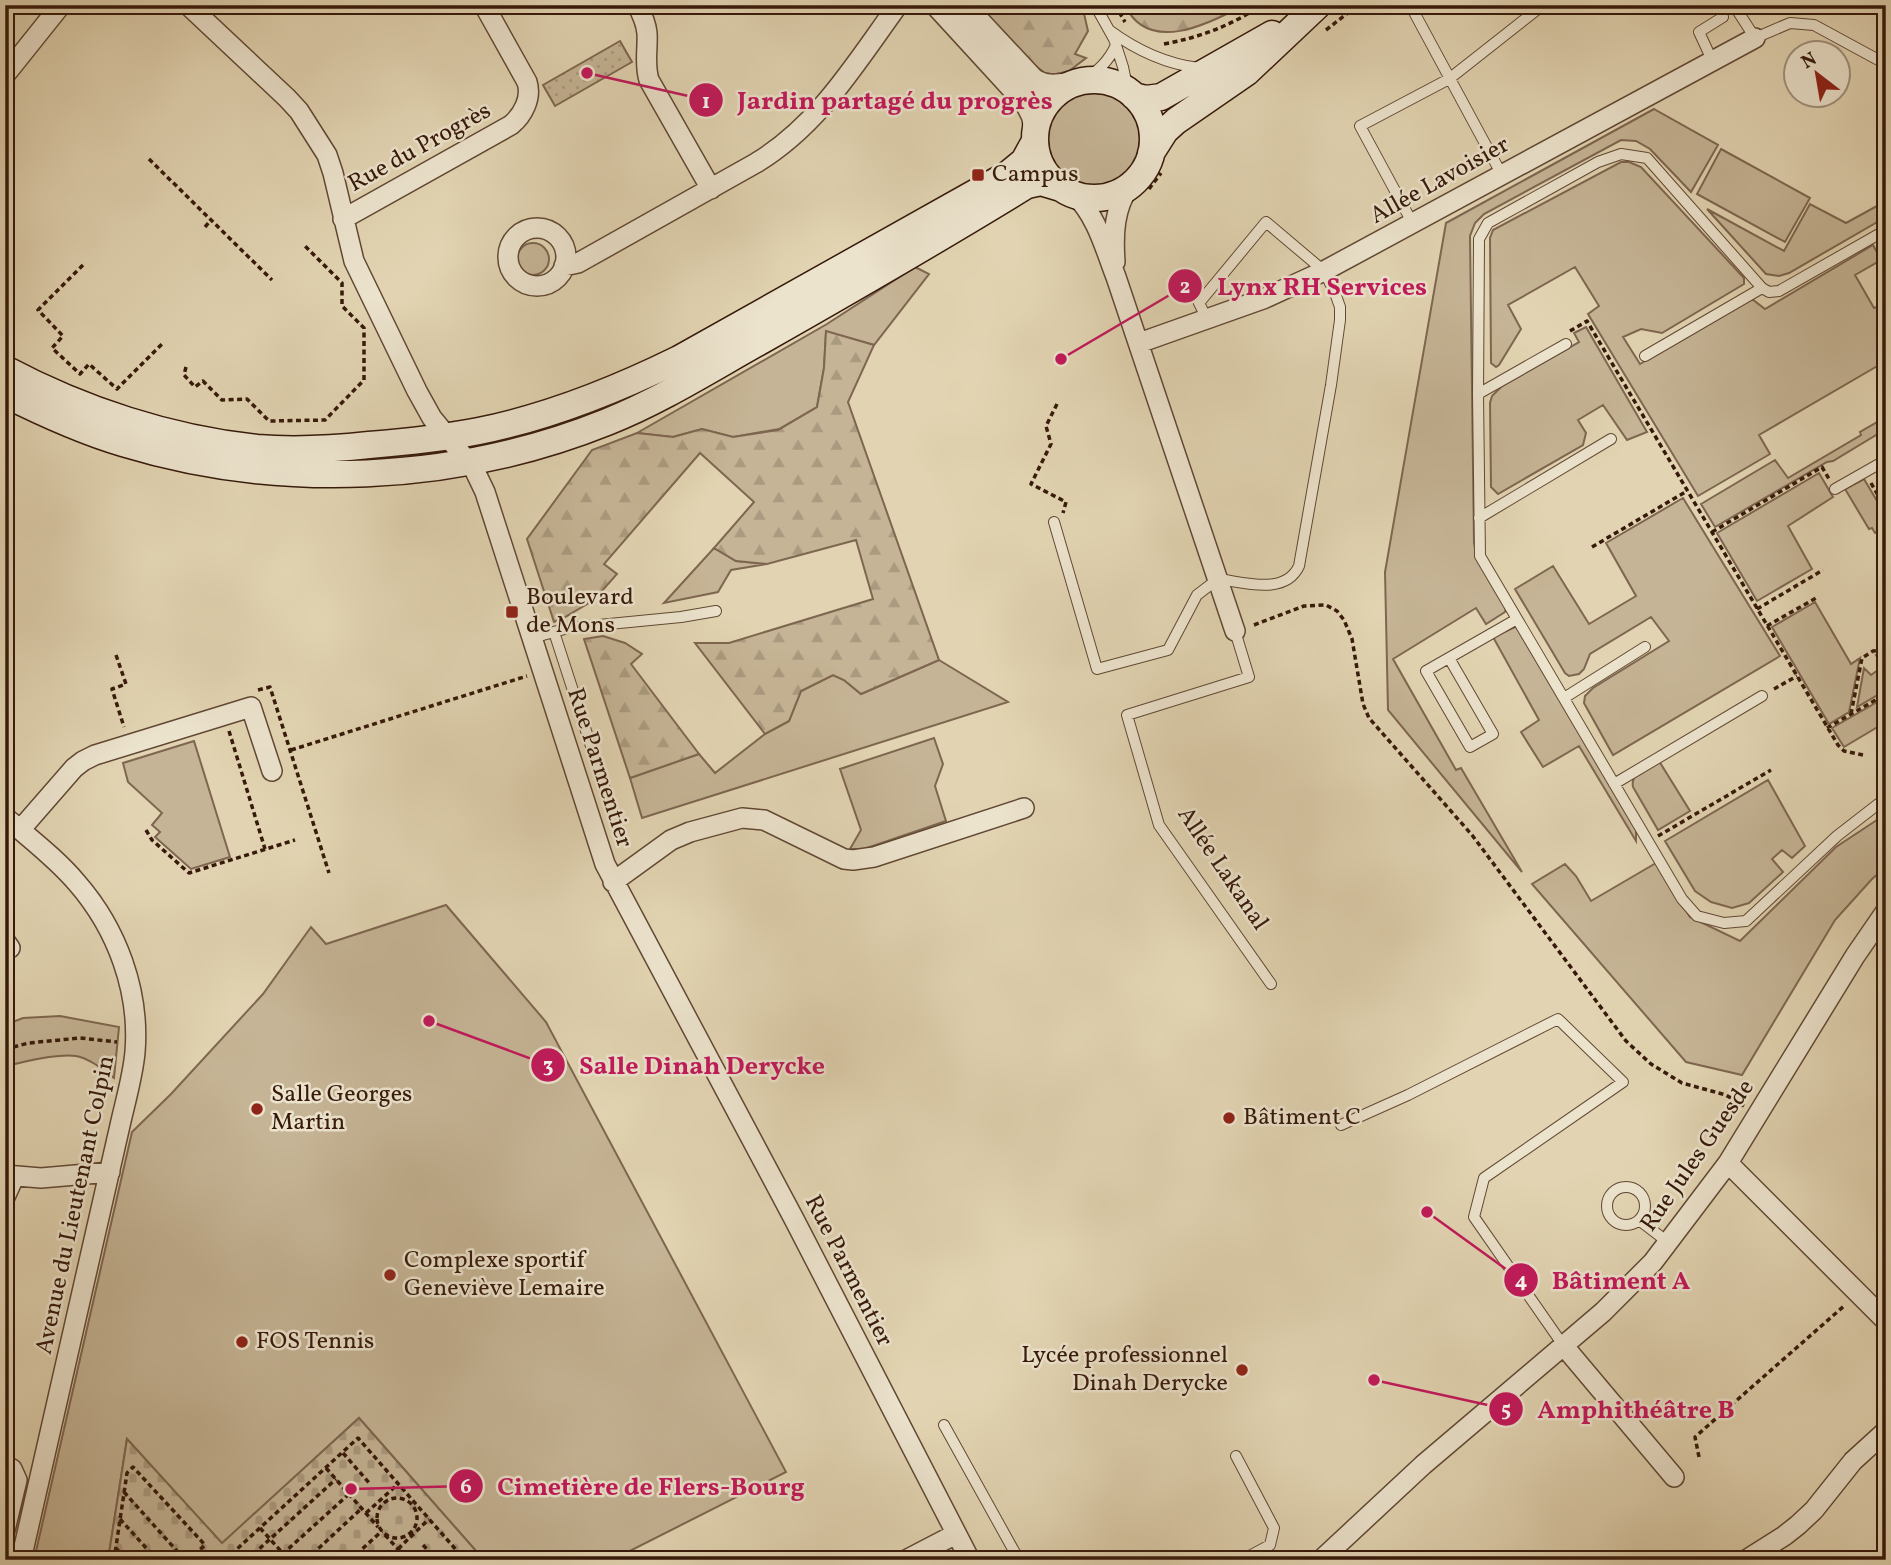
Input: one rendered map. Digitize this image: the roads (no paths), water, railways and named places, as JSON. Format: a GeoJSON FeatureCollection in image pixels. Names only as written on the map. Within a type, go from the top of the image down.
{"type":"FeatureCollection","features":[{"type":"Feature","properties":{"kind":"main road"},"geometry":{"type":"LineString","coordinates":[[5,369],[69,399],[117,416],[190,437],[281,449],[402,443],[446,437],[527,419],[619,387],[679,359],[1007,175],[1030,153],[1040,114],[1058,92],[1077,83],[1107,82],[1146,99],[1157,99],[1249,48],[1318,5]]}},
{"type":"Feature","properties":{"kind":"main road"},"geometry":{"type":"LineString","coordinates":[[5,394],[122,443],[219,465],[274,471],[353,474],[469,463],[581,432],[638,409],[811,312],[1027,185],[1041,182],[1088,198],[1138,189],[1141,174],[1156,162],[1165,131],[1247,72],[1318,5]]}},
{"type":"Feature","properties":{"kind":"main road"},"geometry":{"type":"LineString","coordinates":[[1131,93],[1150,122],[1156,162]]}},
{"type":"Feature","properties":{"kind":"main road"},"geometry":{"type":"LineString","coordinates":[[1035,134],[1037,155],[1042,168],[1050,179],[1068,191]]}},
{"type":"Feature","properties":{"kind":"street"},"geometry":{"type":"LineString","coordinates":[[5,75],[61,5]]}},
{"type":"Feature","properties":{"kind":"street","name":"Rue Parmentier"},"geometry":{"type":"LineString","coordinates":[[188,5],[299,111],[327,155],[334,173],[354,261],[362,279],[432,418],[469,463],[485,492],[597,845],[613,882],[794,1219],[970,1560]]}},
{"type":"Feature","properties":{"kind":"street","name":"Rue du Progrès"},"geometry":{"type":"LineString","coordinates":[[343,219],[511,125],[522,114],[528,95],[527,82],[484,5]]}},
{"type":"Feature","properties":{"kind":"street"},"geometry":{"type":"LineString","coordinates":[[637,5],[646,26],[646,66],[649,80],[711,189]]}},
{"type":"Feature","properties":{"kind":"street"},"geometry":{"type":"LineString","coordinates":[[564,266],[578,263],[711,189],[770,155],[799,133],[826,104],[898,5]]}},
{"type":"Feature","properties":{"kind":"street"},"geometry":{"type":"LineString","coordinates":[[938,5],[1027,102],[1034,116],[1035,134]]}},
{"type":"Feature","properties":{"kind":"street"},"geometry":{"type":"LineString","coordinates":[[962,5],[1032,80],[1048,87],[1077,83]]}},
{"type":"Feature","properties":{"kind":"street","name":"Allée Lavoisier"},"geometry":{"type":"LineString","coordinates":[[1139,343],[1263,299],[1324,271],[1755,38]]}},
{"type":"Feature","properties":{"kind":"street","name":"Allée Lakanal"},"geometry":{"type":"LineString","coordinates":[[1116,277],[1115,220],[1119,203],[1138,189]]}},
{"type":"Feature","properties":{"kind":"street","name":"Allée Lakanal"},"geometry":{"type":"LineString","coordinates":[[1068,191],[1083,203],[1094,222],[1116,277],[1235,632]]}},
{"type":"Feature","properties":{"kind":"street"},"geometry":{"type":"LineString","coordinates":[[12,828],[83,761],[251,707],[270,764]]}},
{"type":"Feature","properties":{"kind":"street"},"geometry":{"type":"LineString","coordinates":[[613,882],[671,839],[733,819],[749,817],[764,820],[833,854],[853,860],[874,857],[1024,808]]}},
{"type":"Feature","properties":{"kind":"street","name":"Avenue du Lieutenant Colpin"},"geometry":{"type":"LineString","coordinates":[[12,828],[75,880],[99,913],[123,961],[134,1009],[135,1044],[130,1083],[21,1560]]}},
{"type":"Feature","properties":{"kind":"street","name":"Rue Jules Guesde"},"geometry":{"type":"LineString","coordinates":[[1321,1560],[1423,1465],[1621,1295],[1669,1243],[1728,1163],[1886,911]]}},
{"type":"Feature","properties":{"kind":"street"},"geometry":{"type":"LineString","coordinates":[[1728,1163],[1884,1317]]}},
{"type":"Feature","properties":{"kind":"street"},"geometry":{"type":"LineString","coordinates":[[5,1197],[10,1176],[41,1178],[110,1172]]}},
{"type":"Feature","properties":{"kind":"street"},"geometry":{"type":"LineString","coordinates":[[1563,1345],[1674,1477]]}},
{"type":"Feature","properties":{"kind":"street"},"geometry":{"type":"LineString","coordinates":[[1746,1560],[1798,1525],[1814,1510],[1853,1461],[1886,1431]]}},
{"type":"Feature","properties":{"kind":"street"},"geometry":{"type":"LineString","coordinates":[[5,1465],[12,1469],[17,1480],[5,1530]]}},
{"type":"Feature","properties":{"kind":"street"},"geometry":{"type":"LineString","coordinates":[[906,1560],[956,1534]]}},
{"type":"Feature","properties":{"kind":"lane"},"geometry":{"type":"LineString","coordinates":[[1095,5],[1116,44],[1131,93]]}},
{"type":"Feature","properties":{"kind":"lane"},"geometry":{"type":"LineString","coordinates":[[1413,224],[1360,126],[1449,79],[1543,5]]}},
{"type":"Feature","properties":{"kind":"lane"},"geometry":{"type":"LineString","coordinates":[[1712,60],[1699,33],[1723,17],[1716,5]]}},
{"type":"Feature","properties":{"kind":"lane"},"geometry":{"type":"LineString","coordinates":[[1745,5],[1737,9],[1755,38],[1790,23],[1814,25],[1886,66]]}},
{"type":"Feature","properties":{"kind":"lane"},"geometry":{"type":"LineString","coordinates":[[1415,14],[1502,175]]}},
{"type":"Feature","properties":{"kind":"lane"},"geometry":{"type":"LineString","coordinates":[[1109,30],[1151,56],[1210,70]]}},
{"type":"Feature","properties":{"kind":"lane"},"geometry":{"type":"LineString","coordinates":[[1077,83],[1098,71],[1116,44]]}},
{"type":"Feature","properties":{"kind":"lane"},"geometry":{"type":"LineString","coordinates":[[1886,230],[1779,291],[1769,292],[1762,288],[1647,158],[1621,154],[1598,162],[1488,223],[1479,239],[1478,394],[1480,556],[1682,899],[1697,916],[1724,923],[1746,921],[1837,836],[1886,798]]}},
{"type":"Feature","properties":{"kind":"lane"},"geometry":{"type":"LineString","coordinates":[[1055,527],[1097,669],[1168,650],[1197,595],[1218,579],[1278,585],[1295,575],[1299,566],[1331,385],[1340,307],[1324,271],[1266,222],[1199,303],[1206,319]]}},
{"type":"Feature","properties":{"kind":"lane"},"geometry":{"type":"LineString","coordinates":[[1645,356],[1762,288]]}},
{"type":"Feature","properties":{"kind":"lane"},"geometry":{"type":"LineString","coordinates":[[1478,394],[1566,344]]}},
{"type":"Feature","properties":{"kind":"lane"},"geometry":{"type":"LineString","coordinates":[[1479,518],[1611,439]]}},
{"type":"Feature","properties":{"kind":"lane"},"geometry":{"type":"LineString","coordinates":[[1835,489],[1886,460]]}},
{"type":"Feature","properties":{"kind":"lane"},"geometry":{"type":"LineString","coordinates":[[532,638],[581,627],[716,611]]}},
{"type":"Feature","properties":{"kind":"lane"},"geometry":{"type":"LineString","coordinates":[[1449,658],[1493,734],[1470,747],[1426,671],[1517,619]]}},
{"type":"Feature","properties":{"kind":"lane"},"geometry":{"type":"LineString","coordinates":[[554,632],[612,811]]}},
{"type":"Feature","properties":{"kind":"lane","name":"Allée Lakanal"},"geometry":{"type":"LineString","coordinates":[[1235,632],[1249,677],[1127,715],[1159,825],[1270,984]]}},
{"type":"Feature","properties":{"kind":"lane"},"geometry":{"type":"LineString","coordinates":[[1564,698],[1644,647]]}},
{"type":"Feature","properties":{"kind":"lane"},"geometry":{"type":"LineString","coordinates":[[1614,783],[1762,696]]}},
{"type":"Feature","properties":{"kind":"lane"},"geometry":{"type":"LineString","coordinates":[[1341,1125],[1408,1095],[1558,1019],[1613,1073],[1623,1083],[1484,1178],[1475,1217],[1563,1345]]}},
{"type":"Feature","properties":{"kind":"lane"},"geometry":{"type":"LineString","coordinates":[[1639,1220],[1669,1243]]}},
{"type":"Feature","properties":{"kind":"lane"},"geometry":{"type":"LineString","coordinates":[[944,1425],[1019,1560]]}},
{"type":"Feature","properties":{"kind":"lane"},"geometry":{"type":"LineString","coordinates":[[1236,1455],[1274,1528],[1270,1545],[1242,1560]]}},
{"type":"Feature","properties":{"kind":"place","name":"Jardin partagé du progrès"},"geometry":{"type":"Point","coordinates":[587,73]}},
{"type":"Feature","properties":{"kind":"place","name":"Campus"},"geometry":{"type":"Point","coordinates":[978,175]}},
{"type":"Feature","properties":{"kind":"place","name":"Lynx RH Services"},"geometry":{"type":"Point","coordinates":[1061,359]}},
{"type":"Feature","properties":{"kind":"place","name":"Boulevard de Mons"},"geometry":{"type":"Point","coordinates":[512,612]}},
{"type":"Feature","properties":{"kind":"place","name":"Salle Dinah Derycke"},"geometry":{"type":"Point","coordinates":[429,1021]}},
{"type":"Feature","properties":{"kind":"place","name":"Salle Georges Martin"},"geometry":{"type":"Point","coordinates":[257,1109]}},
{"type":"Feature","properties":{"kind":"place","name":"Bâtiment C"},"geometry":{"type":"Point","coordinates":[1229,1118]}},
{"type":"Feature","properties":{"kind":"place","name":"Bâtiment A"},"geometry":{"type":"Point","coordinates":[1427,1212]}},
{"type":"Feature","properties":{"kind":"place","name":"Complexe sportif Geneviève Lemaire"},"geometry":{"type":"Point","coordinates":[390,1275]}},
{"type":"Feature","properties":{"kind":"place","name":"FOS Tennis"},"geometry":{"type":"Point","coordinates":[242,1342]}},
{"type":"Feature","properties":{"kind":"place","name":"Lycée professionnel Dinah Derycke"},"geometry":{"type":"Point","coordinates":[1242,1370]}},
{"type":"Feature","properties":{"kind":"place","name":"Amphithéâtre B"},"geometry":{"type":"Point","coordinates":[1374,1380]}},
{"type":"Feature","properties":{"kind":"place","name":"Cimetière de Flers-Bourg"},"geometry":{"type":"Point","coordinates":[351,1489]}}]}
